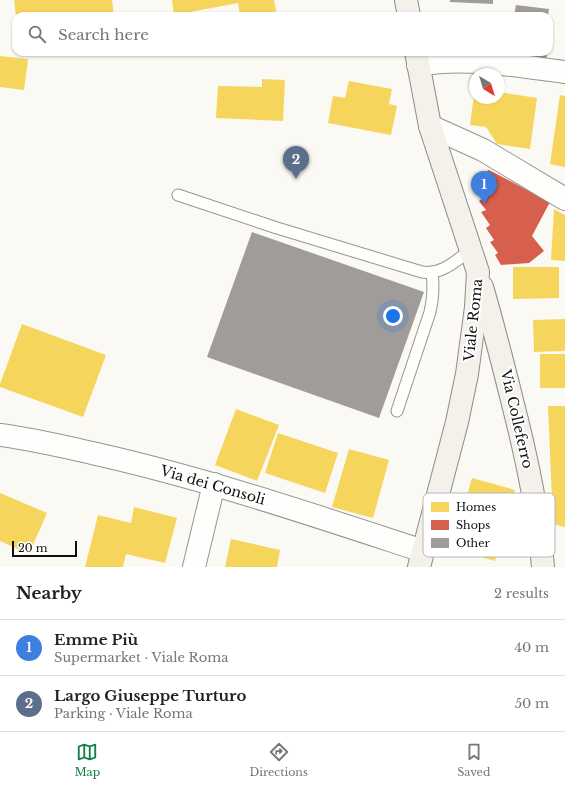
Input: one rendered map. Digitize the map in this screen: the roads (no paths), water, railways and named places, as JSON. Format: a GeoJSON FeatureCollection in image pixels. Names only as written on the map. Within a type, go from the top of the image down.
{"type":"FeatureCollection","features":[{"type":"Feature","properties":{"kind":"street"},"geometry":{"type":"LineString","coordinates":[[406,0],[408,12]]}},
{"type":"Feature","properties":{"kind":"street"},"geometry":{"type":"LineString","coordinates":[[417,58],[443,61],[486,62],[565,72]]}},
{"type":"Feature","properties":{"kind":"street","name":"Viale Roma"},"geometry":{"type":"LineString","coordinates":[[417,58],[430,126],[478,272],[476,307],[467,374],[457,422],[438,493]]}},
{"type":"Feature","properties":{"kind":"street"},"geometry":{"type":"LineString","coordinates":[[430,126],[483,150],[565,199]]}},
{"type":"Feature","properties":{"kind":"street","name":"Via Colleferro"},"geometry":{"type":"LineString","coordinates":[[478,272],[500,352],[534,493]]}},
{"type":"Feature","properties":{"kind":"street","name":"Via dei Consoli"},"geometry":{"type":"LineString","coordinates":[[0,434],[25,438],[136,463],[252,495],[421,559]]}},
{"type":"Feature","properties":{"kind":"street"},"geometry":{"type":"LineString","coordinates":[[194,567],[214,484]]}},
{"type":"Feature","properties":{"kind":"street","name":"Via Colleferro"},"geometry":{"type":"LineString","coordinates":[[542,557],[543,567]]}},
{"type":"Feature","properties":{"kind":"lane"},"geometry":{"type":"LineString","coordinates":[[178,195],[277,228],[422,272],[432,273],[445,269],[471,250]]}},
{"type":"Feature","properties":{"kind":"lane"},"geometry":{"type":"LineString","coordinates":[[397,411],[430,312],[434,286],[432,273]]}},
{"type":"Feature","properties":{"kind":"place","name":"Largo Giuseppe Turturo"},"geometry":{"type":"Point","coordinates":[296,179]}},
{"type":"Feature","properties":{"kind":"place","name":"Emme Più"},"geometry":{"type":"Point","coordinates":[484,204]}}]}
